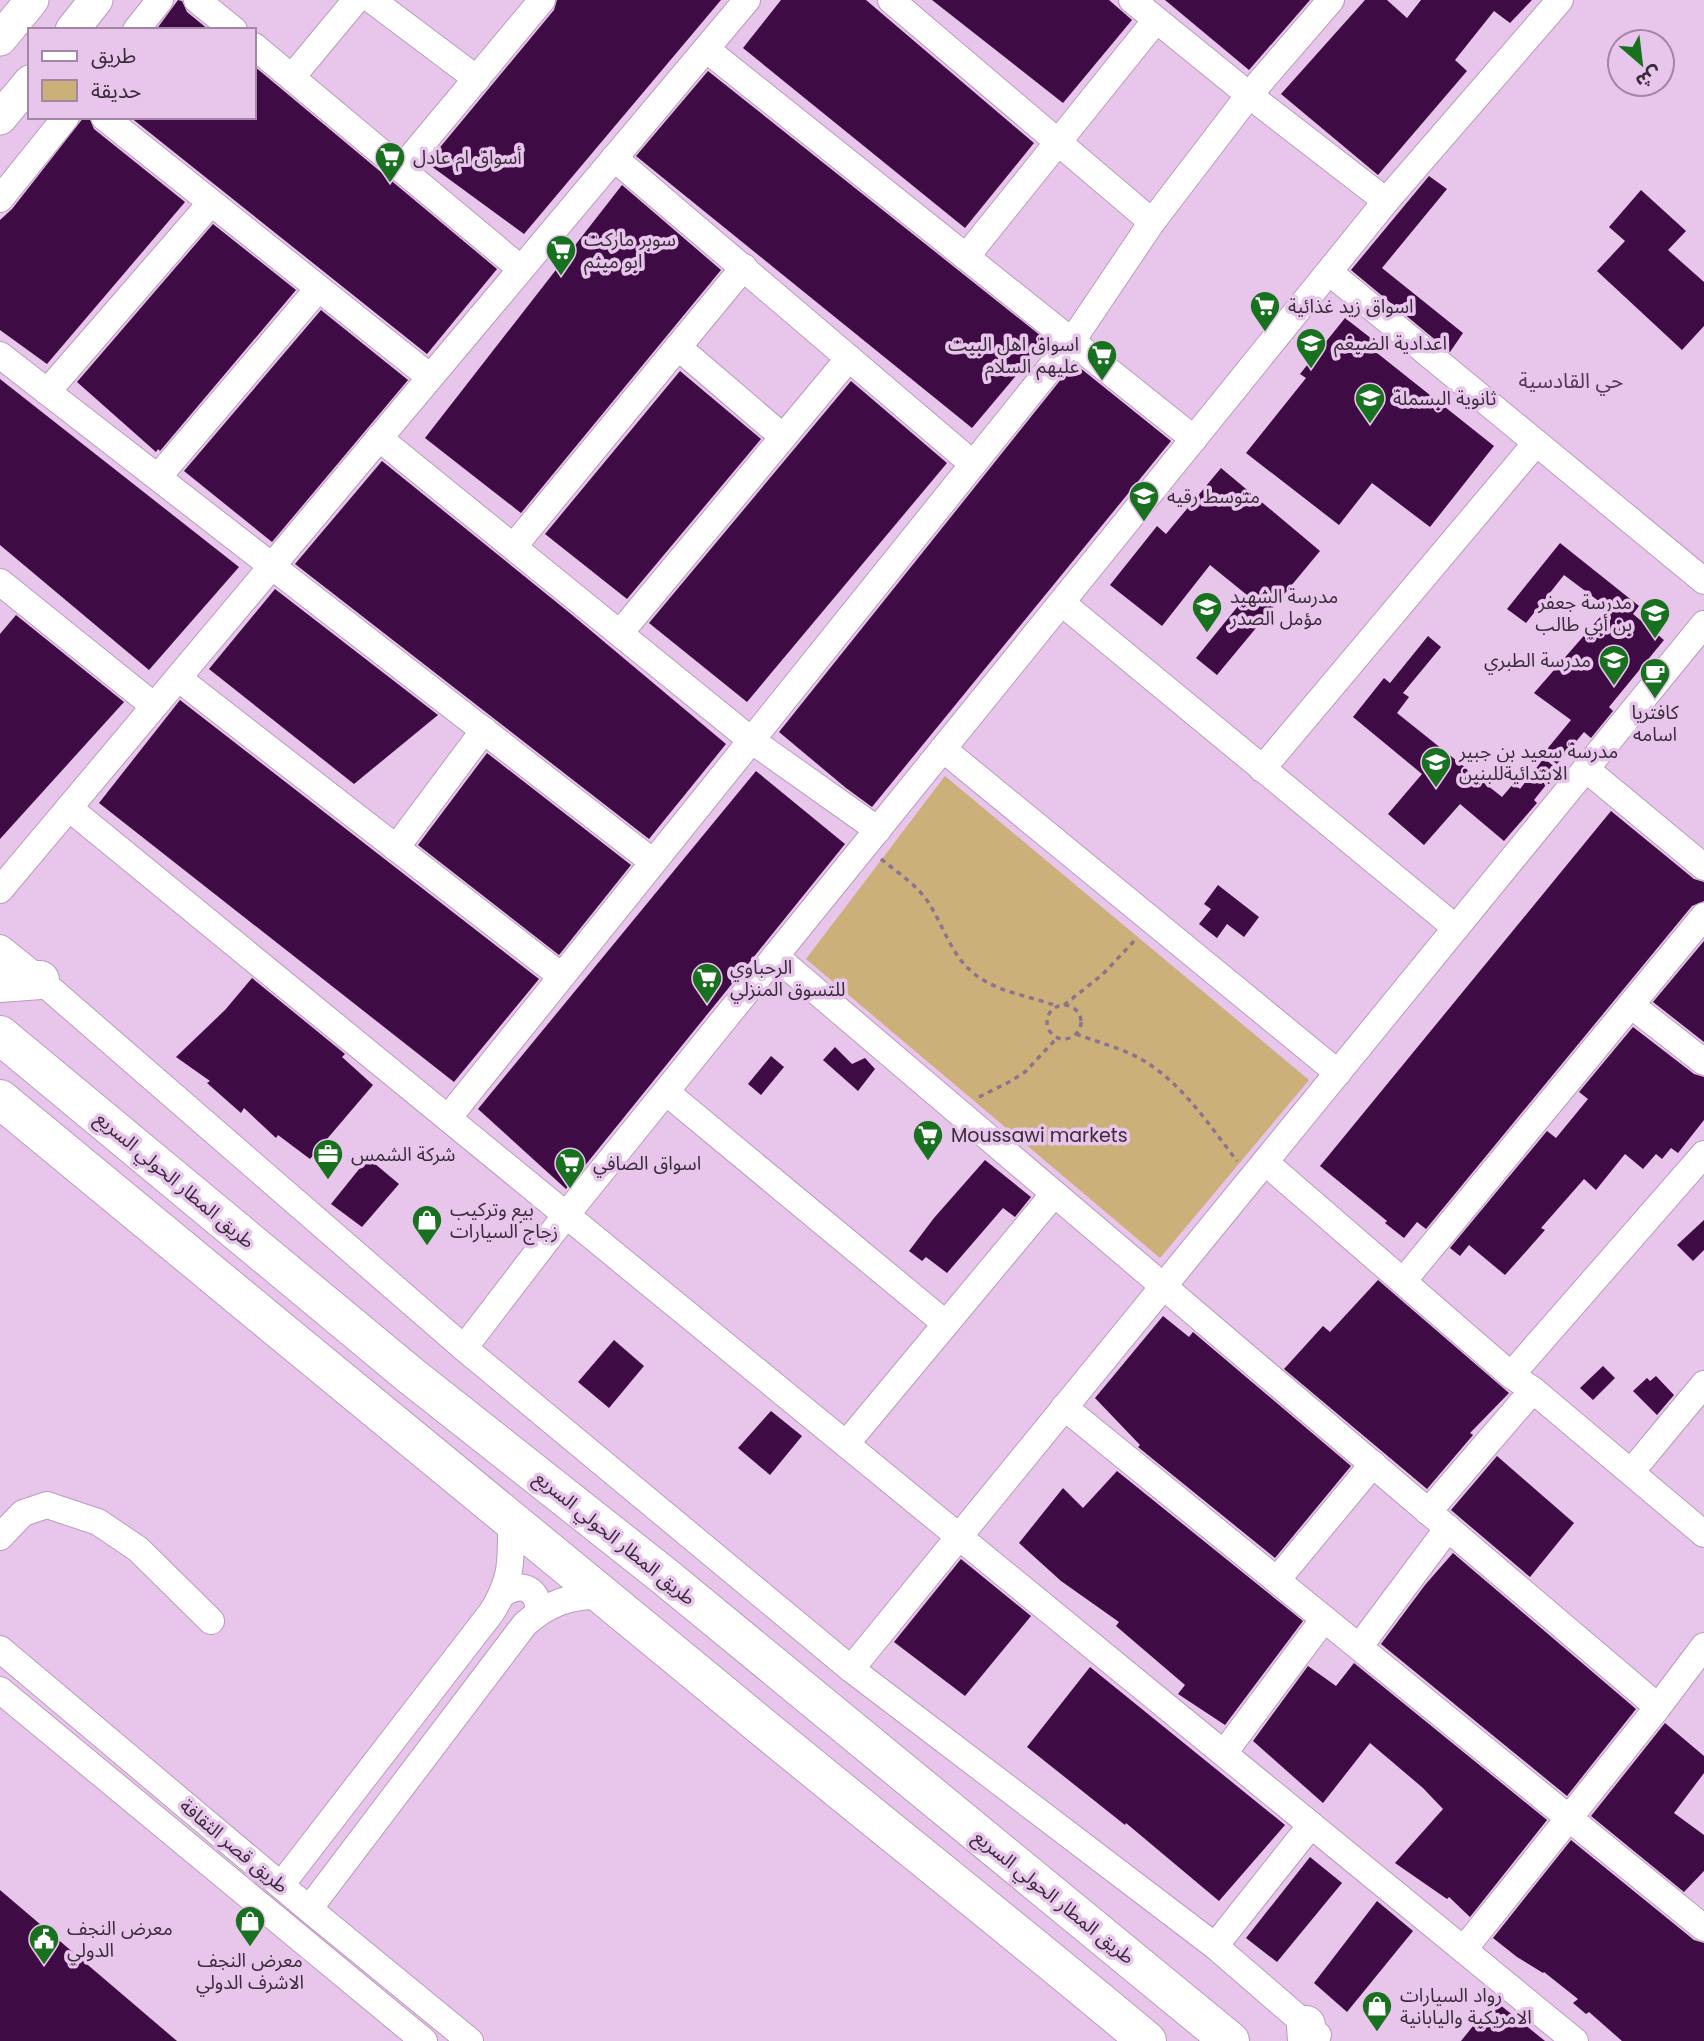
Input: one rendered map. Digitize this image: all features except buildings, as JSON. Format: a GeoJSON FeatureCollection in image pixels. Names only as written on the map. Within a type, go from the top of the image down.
{"type":"FeatureCollection","features":[{"type":"Feature","properties":{"kind":"highway"},"geometry":{"type":"LineString","coordinates":[[0,983],[40,980]]}},
{"type":"Feature","properties":{"kind":"highway","name":"طريق المطار الحولي السريع"},"geometry":{"type":"LineString","coordinates":[[0,1035],[410,1375],[663,1575],[1230,2041]]}},
{"type":"Feature","properties":{"kind":"highway"},"geometry":{"type":"LineString","coordinates":[[0,1099],[351,1391],[491,1502],[1147,2041]]}},
{"type":"Feature","properties":{"kind":"highway"},"geometry":{"type":"LineString","coordinates":[[615,1605],[644,1618],[659,1612],[669,1590],[663,1575]]}},
{"type":"Feature","properties":{"kind":"highway"},"geometry":{"type":"LineString","coordinates":[[713,1687],[713,1670],[722,1655],[738,1649],[755,1651]]}},
{"type":"Feature","properties":{"kind":"main road"},"geometry":{"type":"LineString","coordinates":[[0,39],[32,0]]}},
{"type":"Feature","properties":{"kind":"main road"},"geometry":{"type":"LineString","coordinates":[[74,28],[96,0]]}},
{"type":"Feature","properties":{"kind":"main road"},"geometry":{"type":"LineString","coordinates":[[0,118],[28,84]]}},
{"type":"Feature","properties":{"kind":"street"},"geometry":{"type":"LineString","coordinates":[[138,28],[160,0]]}},
{"type":"Feature","properties":{"kind":"street"},"geometry":{"type":"LineString","coordinates":[[198,0],[232,28]]}},
{"type":"Feature","properties":{"kind":"street"},"geometry":{"type":"LineString","coordinates":[[292,77],[356,0]]}},
{"type":"Feature","properties":{"kind":"street"},"geometry":{"type":"LineString","coordinates":[[372,0],[477,79]]}},
{"type":"Feature","properties":{"kind":"street"},"geometry":{"type":"LineString","coordinates":[[401,169],[542,0]]}},
{"type":"Feature","properties":{"kind":"street"},"geometry":{"type":"LineString","coordinates":[[0,890],[747,0]]}},
{"type":"Feature","properties":{"kind":"street"},"geometry":{"type":"LineString","coordinates":[[891,0],[1152,222]]}},
{"type":"Feature","properties":{"kind":"street"},"geometry":{"type":"LineString","coordinates":[[1132,0],[1386,201]]}},
{"type":"Feature","properties":{"kind":"street"},"geometry":{"type":"LineString","coordinates":[[448,1118],[1072,341],[1152,222],[1249,95],[1331,0]]}},
{"type":"Feature","properties":{"kind":"street"},"geometry":{"type":"LineString","coordinates":[[464,1348],[566,1215],[1386,201],[1560,0]]}},
{"type":"Feature","properties":{"kind":"street"},"geometry":{"type":"LineString","coordinates":[[966,257],[1156,20]]}},
{"type":"Feature","properties":{"kind":"street"},"geometry":{"type":"LineString","coordinates":[[256,48],[521,269]]}},
{"type":"Feature","properties":{"kind":"street"},"geometry":{"type":"LineString","coordinates":[[706,49],[1194,439]]}},
{"type":"Feature","properties":{"kind":"street"},"geometry":{"type":"LineString","coordinates":[[0,199],[64,119]]}},
{"type":"Feature","properties":{"kind":"street"},"geometry":{"type":"LineString","coordinates":[[106,119],[430,377]]}},
{"type":"Feature","properties":{"kind":"street"},"geometry":{"type":"LineString","coordinates":[[614,158],[973,464]]}},
{"type":"Feature","properties":{"kind":"street"},"geometry":{"type":"LineString","coordinates":[[47,392],[210,204]]}},
{"type":"Feature","properties":{"kind":"street"},"geometry":{"type":"LineString","coordinates":[[514,547],[744,267]]}},
{"type":"Feature","properties":{"kind":"street"},"geometry":{"type":"LineString","coordinates":[[1329,272],[1704,581]]}},
{"type":"Feature","properties":{"kind":"street"},"geometry":{"type":"LineString","coordinates":[[158,477],[318,289]]}},
{"type":"Feature","properties":{"kind":"street"},"geometry":{"type":"LineString","coordinates":[[678,347],[783,437]]}},
{"type":"Feature","properties":{"kind":"street"},"geometry":{"type":"LineString","coordinates":[[0,355],[653,862]]}},
{"type":"Feature","properties":{"kind":"street"},"geometry":{"type":"LineString","coordinates":[[620,634],[849,358]]}},
{"type":"Feature","properties":{"kind":"street"},"geometry":{"type":"LineString","coordinates":[[379,438],[871,838]]}},
{"type":"Feature","properties":{"kind":"street"},"geometry":{"type":"LineString","coordinates":[[1262,769],[1536,443]]}},
{"type":"Feature","properties":{"kind":"street"},"geometry":{"type":"LineString","coordinates":[[5,596],[154,706]]}},
{"type":"Feature","properties":{"kind":"street"},"geometry":{"type":"LineString","coordinates":[[1062,603],[1456,928]]}},
{"type":"Feature","properties":{"kind":"street"},"geometry":{"type":"LineString","coordinates":[[851,1669],[1704,624]]}},
{"type":"Feature","properties":{"kind":"street"},"geometry":{"type":"LineString","coordinates":[[178,678],[562,976]]}},
{"type":"Feature","properties":{"kind":"street"},"geometry":{"type":"LineString","coordinates":[[396,848],[484,730]]}},
{"type":"Feature","properties":{"kind":"street"},"geometry":{"type":"LineString","coordinates":[[943,749],[1338,1073]]}},
{"type":"Feature","properties":{"kind":"street"},"geometry":{"type":"LineString","coordinates":[[1586,769],[1704,867]]}},
{"type":"Feature","properties":{"kind":"street"},"geometry":{"type":"LineString","coordinates":[[69,808],[1575,2041]]}},
{"type":"Feature","properties":{"kind":"street"},"geometry":{"type":"LineString","coordinates":[[1404,1280],[1704,916]]}},
{"type":"Feature","properties":{"kind":"street"},"geometry":{"type":"LineString","coordinates":[[0,948],[464,1348],[851,1669],[1215,1946],[1313,2036]]}},
{"type":"Feature","properties":{"kind":"street"},"geometry":{"type":"LineString","coordinates":[[775,956],[1658,1707]]}},
{"type":"Feature","properties":{"kind":"street"},"geometry":{"type":"LineString","coordinates":[[1631,1004],[1704,1062]]}},
{"type":"Feature","properties":{"kind":"street"},"geometry":{"type":"LineString","coordinates":[[666,1092],[946,1324]]}},
{"type":"Feature","properties":{"kind":"street"},"geometry":{"type":"LineString","coordinates":[[1511,1375],[1695,1184],[1704,1154]]}},
{"type":"Feature","properties":{"kind":"street"},"geometry":{"type":"LineString","coordinates":[[1258,1170],[1404,1280],[1511,1375],[1533,1390],[1704,1534]]}},
{"type":"Feature","properties":{"kind":"street"},"geometry":{"type":"LineString","coordinates":[[846,1444],[1054,1194]]}},
{"type":"Feature","properties":{"kind":"street"},"geometry":{"type":"LineString","coordinates":[[1631,1472],[1704,1384]]}},
{"type":"Feature","properties":{"kind":"street"},"geometry":{"type":"LineString","coordinates":[[1359,1647],[1438,1520],[1533,1390]]}},
{"type":"Feature","properties":{"kind":"street"},"geometry":{"type":"LineString","coordinates":[[1064,1407],[1568,1817],[1699,1914]]}},
{"type":"Feature","properties":{"kind":"street"},"geometry":{"type":"LineString","coordinates":[[1277,1580],[1373,1464]]}},
{"type":"Feature","properties":{"kind":"street"},"geometry":{"type":"LineString","coordinates":[[0,1537],[23,1513],[47,1506],[98,1522],[138,1549],[211,1621]]}},
{"type":"Feature","properties":{"kind":"street"},"geometry":{"type":"LineString","coordinates":[[281,1885],[504,1593],[511,1560],[511,1521]]}},
{"type":"Feature","properties":{"kind":"street"},"geometry":{"type":"LineString","coordinates":[[504,1593],[513,1587],[524,1587],[539,1601],[539,1612]]}},
{"type":"Feature","properties":{"kind":"street"},"geometry":{"type":"LineString","coordinates":[[309,1909],[516,1634],[539,1612],[562,1600],[615,1605]]}},
{"type":"Feature","properties":{"kind":"street"},"geometry":{"type":"LineString","coordinates":[[1224,1753],[1324,1619]]}},
{"type":"Feature","properties":{"kind":"street"},"geometry":{"type":"LineString","coordinates":[[1464,1949],[1704,1646]]}},
{"type":"Feature","properties":{"kind":"street","name":"طريق قصر الثقافة"},"geometry":{"type":"LineString","coordinates":[[0,1648],[470,2041]]}},
{"type":"Feature","properties":{"kind":"street","name":"طريق قصر الثقافة"},"geometry":{"type":"LineString","coordinates":[[0,1690],[424,2041]]}},
{"type":"Feature","properties":{"kind":"street"},"geometry":{"type":"LineString","coordinates":[[1215,1946],[1311,1825]]}},
{"type":"Feature","properties":{"kind":"path"},"geometry":{"type":"LineString","coordinates":[[871,838],[927,901],[959,959],[973,974],[991,985],[1057,1006],[1064,1005],[1102,975],[1153,920]]}},
{"type":"Feature","properties":{"kind":"path"},"geometry":{"type":"LineString","coordinates":[[1057,1006],[1046,1022],[1051,1035],[1064,1040],[1076,1034],[1081,1023],[1076,1010],[1064,1005]]}},
{"type":"Feature","properties":{"kind":"path"},"geometry":{"type":"LineString","coordinates":[[1076,1034],[1127,1052],[1161,1073],[1258,1170]]}},
{"type":"Feature","properties":{"kind":"path"},"geometry":{"type":"LineString","coordinates":[[975,1099],[1025,1072],[1057,1038]]}},
{"type":"Feature","properties":{"kind":"green space"},"geometry":{"type":"Polygon","coordinates":[[[945,776],[1309,1080],[1160,1258],[806,959],[945,776]]]}},
{"type":"Feature","properties":{"kind":"place","name":"أسواق ام عادل"},"geometry":{"type":"Point","coordinates":[390,184]}},
{"type":"Feature","properties":{"kind":"place","name":"سوبر ماركت ابو ميثم"},"geometry":{"type":"Point","coordinates":[561,277]}},
{"type":"Feature","properties":{"kind":"place","name":"اسواق زيد غذائية"},"geometry":{"type":"Point","coordinates":[1265,333]}},
{"type":"Feature","properties":{"kind":"place","name":"اعدادية الضيغم"},"geometry":{"type":"Point","coordinates":[1311,370]}},
{"type":"Feature","properties":{"kind":"place","name":"اسواق اهل البيت عليهم السلام"},"geometry":{"type":"Point","coordinates":[1102,382]}},
{"type":"Feature","properties":{"kind":"place","name":"ثانوية البسملة"},"geometry":{"type":"Point","coordinates":[1370,425]}},
{"type":"Feature","properties":{"kind":"place","name":"متوسط رقيه"},"geometry":{"type":"Point","coordinates":[1144,523]}},
{"type":"Feature","properties":{"kind":"place","name":"مدرسة الشهيد مؤمل الصدر"},"geometry":{"type":"Point","coordinates":[1207,634]}},
{"type":"Feature","properties":{"kind":"place","name":"مدرسة جعفر بن أبي طالب"},"geometry":{"type":"Point","coordinates":[1655,640]}},
{"type":"Feature","properties":{"kind":"place","name":"مدرسة الطبري"},"geometry":{"type":"Point","coordinates":[1614,687]}},
{"type":"Feature","properties":{"kind":"place","name":"كافتريا اسامه"},"geometry":{"type":"Point","coordinates":[1655,700]}},
{"type":"Feature","properties":{"kind":"place","name":"مدرسة سعيد بن جبير الابتدائيةللبنين"},"geometry":{"type":"Point","coordinates":[1436,789]}},
{"type":"Feature","properties":{"kind":"place","name":"الرحباوي للتسوق المنزلي"},"geometry":{"type":"Point","coordinates":[707,1005]}},
{"type":"Feature","properties":{"kind":"place","name":"Moussawi markets"},"geometry":{"type":"Point","coordinates":[928,1162]}},
{"type":"Feature","properties":{"kind":"place","name":"شركة الشمس"},"geometry":{"type":"Point","coordinates":[328,1181]}},
{"type":"Feature","properties":{"kind":"place","name":"اسواق الصافي"},"geometry":{"type":"Point","coordinates":[570,1190]}},
{"type":"Feature","properties":{"kind":"place","name":"بيع وتركيب زجاج السيارات"},"geometry":{"type":"Point","coordinates":[427,1247]}},
{"type":"Feature","properties":{"kind":"place","name":"معرض النجف الاشرف الدولي"},"geometry":{"type":"Point","coordinates":[250,1948]}},
{"type":"Feature","properties":{"kind":"place","name":"معرض النجف الدولي"},"geometry":{"type":"Point","coordinates":[44,1966]}},
{"type":"Feature","properties":{"kind":"place","name":"رواد السيارات الامريكية واليابانية"},"geometry":{"type":"Point","coordinates":[1377,2033]}},
{"type":"Feature","properties":{"kind":"district","name":"حي القادسية"},"geometry":{"type":"Point","coordinates":[1571,380]}}]}
